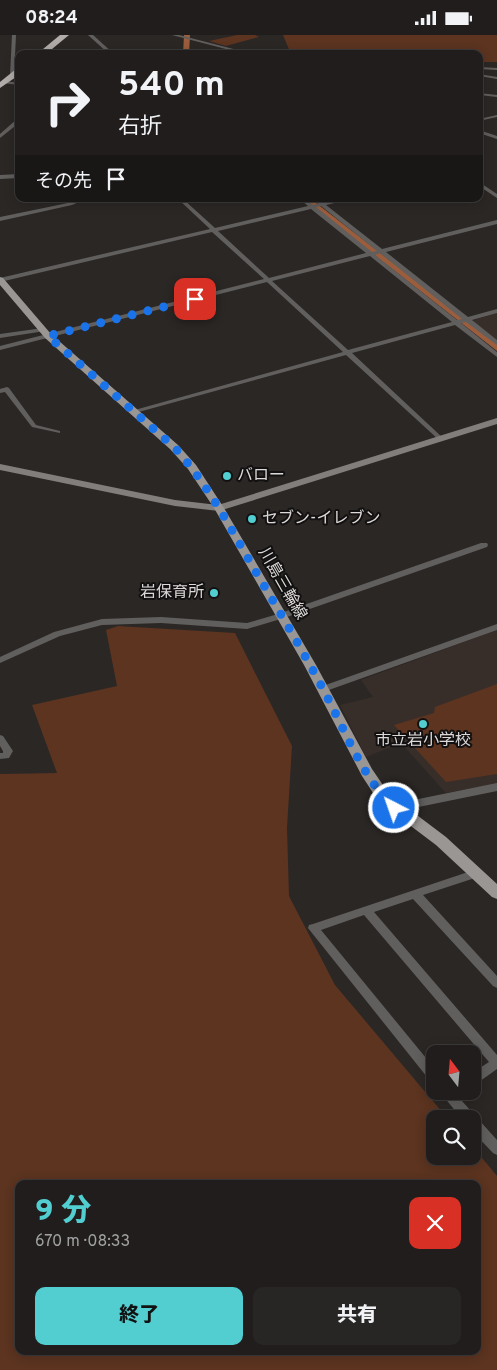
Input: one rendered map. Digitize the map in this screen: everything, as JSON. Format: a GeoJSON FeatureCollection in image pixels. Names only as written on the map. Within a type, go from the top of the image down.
{"type":"FeatureCollection","features":[{"type":"Feature","properties":{"kind":"highway"},"geometry":{"type":"LineString","coordinates":[[46,50],[65,35]]}},
{"type":"Feature","properties":{"kind":"main road","name":"川島三輪線"},"geometry":{"type":"LineString","coordinates":[[0,280],[46,333],[174,447],[192,467],[219,508],[323,689],[367,772],[384,798],[394,808],[441,841],[497,893]]}},
{"type":"Feature","properties":{"kind":"street"},"geometry":{"type":"LineString","coordinates":[[9,79],[14,35]]}},
{"type":"Feature","properties":{"kind":"street"},"geometry":{"type":"LineString","coordinates":[[90,35],[107,50]]}},
{"type":"Feature","properties":{"kind":"street"},"geometry":{"type":"LineString","coordinates":[[174,35],[194,37],[236,50]]}},
{"type":"Feature","properties":{"kind":"street"},"geometry":{"type":"LineString","coordinates":[[483,68],[497,69]]}},
{"type":"Feature","properties":{"kind":"street"},"geometry":{"type":"LineString","coordinates":[[483,76],[497,78]]}},
{"type":"Feature","properties":{"kind":"street"},"geometry":{"type":"LineString","coordinates":[[483,94],[497,96]]}},
{"type":"Feature","properties":{"kind":"street"},"geometry":{"type":"LineString","coordinates":[[483,119],[497,116]]}},
{"type":"Feature","properties":{"kind":"street"},"geometry":{"type":"LineString","coordinates":[[1,134],[15,123]]}},
{"type":"Feature","properties":{"kind":"street"},"geometry":{"type":"LineString","coordinates":[[1,134],[15,131]]}},
{"type":"Feature","properties":{"kind":"street"},"geometry":{"type":"LineString","coordinates":[[483,133],[497,138]]}},
{"type":"Feature","properties":{"kind":"street"},"geometry":{"type":"LineString","coordinates":[[0,177],[15,176]]}},
{"type":"Feature","properties":{"kind":"street"},"geometry":{"type":"LineString","coordinates":[[483,187],[497,196]]}},
{"type":"Feature","properties":{"kind":"street"},"geometry":{"type":"LineString","coordinates":[[0,219],[75,202]]}},
{"type":"Feature","properties":{"kind":"street"},"geometry":{"type":"LineString","coordinates":[[183,202],[441,439]]}},
{"type":"Feature","properties":{"kind":"street"},"geometry":{"type":"LineString","coordinates":[[306,202],[497,355]]}},
{"type":"Feature","properties":{"kind":"street"},"geometry":{"type":"LineString","coordinates":[[319,202],[497,343]]}},
{"type":"Feature","properties":{"kind":"street"},"geometry":{"type":"LineString","coordinates":[[0,280],[332,202]]}},
{"type":"Feature","properties":{"kind":"street"},"geometry":{"type":"LineString","coordinates":[[0,348],[46,333],[268,280],[497,222]]}},
{"type":"Feature","properties":{"kind":"street"},"geometry":{"type":"LineString","coordinates":[[133,411],[497,311]]}},
{"type":"Feature","properties":{"kind":"street"},"geometry":{"type":"LineString","coordinates":[[0,336],[46,333]]}},
{"type":"Feature","properties":{"kind":"street"},"geometry":{"type":"LineString","coordinates":[[0,391],[7,389],[34,426],[58,432]]}},
{"type":"Feature","properties":{"kind":"street"},"geometry":{"type":"LineString","coordinates":[[0,467],[176,503],[219,508],[497,421]]}},
{"type":"Feature","properties":{"kind":"street"},"geometry":{"type":"LineString","coordinates":[[0,659],[57,634],[102,622],[161,620],[247,626],[281,616],[484,545]]}},
{"type":"Feature","properties":{"kind":"street"},"geometry":{"type":"LineString","coordinates":[[323,689],[497,627]]}},
{"type":"Feature","properties":{"kind":"street"},"geometry":{"type":"LineString","coordinates":[[0,738],[8,751],[6,756],[0,756]]}},
{"type":"Feature","properties":{"kind":"street"},"geometry":{"type":"LineString","coordinates":[[394,808],[497,787]]}},
{"type":"Feature","properties":{"kind":"street"},"geometry":{"type":"LineString","coordinates":[[426,1068],[313,928],[477,873]]}},
{"type":"Feature","properties":{"kind":"street"},"geometry":{"type":"LineString","coordinates":[[415,894],[497,983]]}},
{"type":"Feature","properties":{"kind":"street"},"geometry":{"type":"LineString","coordinates":[[366,910],[497,1063],[481,1074]]}},
{"type":"Feature","properties":{"kind":"street"},"geometry":{"type":"LineString","coordinates":[[455,1100],[463,1110]]}},
{"type":"Feature","properties":{"kind":"street"},"geometry":{"type":"LineString","coordinates":[[481,1132],[497,1149]]}},
{"type":"Feature","properties":{"kind":"shaded area"},"geometry":{"type":"Polygon","coordinates":[[[237,35],[255,35],[259,37],[226,46],[209,41],[237,35]]]}},
{"type":"Feature","properties":{"kind":"shaded area"},"geometry":{"type":"Polygon","coordinates":[[[283,35],[497,35],[497,62],[483,62],[483,50],[289,50],[283,35]]]}},
{"type":"Feature","properties":{"kind":"shaded area"},"geometry":{"type":"Polygon","coordinates":[[[497,313],[497,340],[474,322],[474,320],[497,313]]]}},
{"type":"Feature","properties":{"kind":"shaded area"},"geometry":{"type":"Polygon","coordinates":[[[118,626],[235,633],[292,746],[287,828],[289,896],[335,985],[426,1093],[426,1100],[432,1100],[440,1110],[426,1110],[426,1165],[481,1165],[481,1157],[497,1176],[497,1370],[0,1370],[0,774],[57,773],[32,705],[117,686],[106,630],[118,626]]]}},
{"type":"Feature","properties":{"kind":"shaded area","name":"市立岩小学校"},"geometry":{"type":"Polygon","coordinates":[[[497,630],[497,784],[446,793],[401,743],[366,757],[340,705],[373,697],[361,680],[497,630]]]}},
{"type":"Feature","properties":{"kind":"shaded area"},"geometry":{"type":"Polygon","coordinates":[[[497,684],[497,774],[446,782],[394,725],[434,713],[435,707],[497,684]]]}},
{"type":"Feature","properties":{"kind":"waterway"},"geometry":{"type":"LineString","coordinates":[[186,50],[187,35]]}},
{"type":"Feature","properties":{"kind":"waterway"},"geometry":{"type":"LineString","coordinates":[[311,202],[497,348]]}},
{"type":"Feature","properties":{"kind":"place","name":"バロー"},"geometry":{"type":"Point","coordinates":[227,476]}},
{"type":"Feature","properties":{"kind":"place","name":"セブン-イレブン"},"geometry":{"type":"Point","coordinates":[252,519]}},
{"type":"Feature","properties":{"kind":"place","name":"岩保育所"},"geometry":{"type":"Point","coordinates":[214,593]}},
{"type":"Feature","properties":{"kind":"place","name":"市立岩小学校"},"geometry":{"type":"Point","coordinates":[423,724]}},
{"type":"Feature","properties":{"kind":"route"},"geometry":{"type":"LineString","coordinates":[[195,299],[48,336],[174,447],[192,467],[219,508],[310,665],[367,772],[384,798],[394,808]]}}]}
